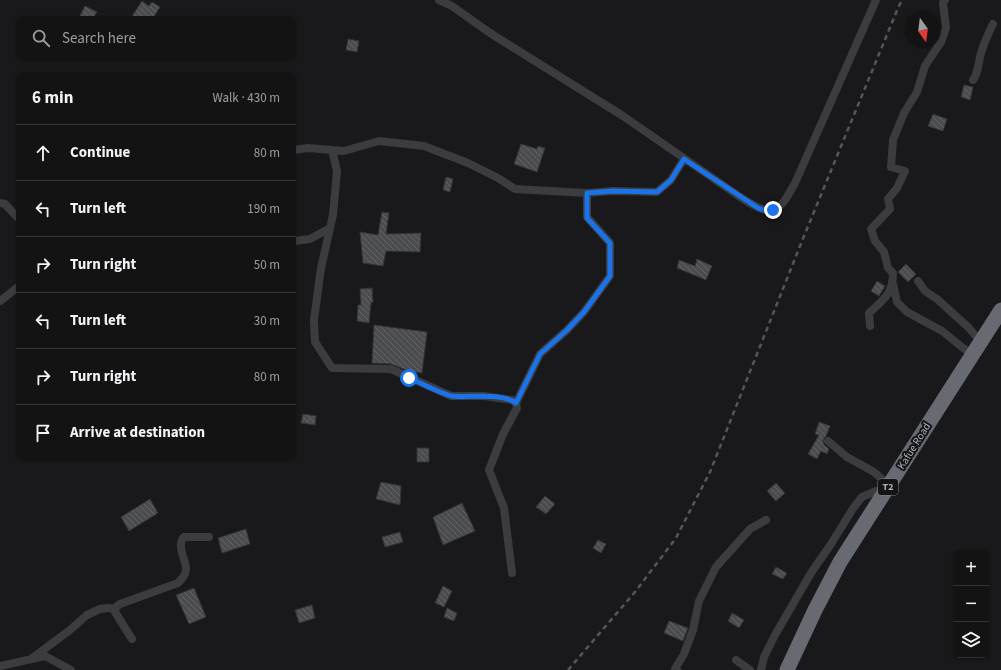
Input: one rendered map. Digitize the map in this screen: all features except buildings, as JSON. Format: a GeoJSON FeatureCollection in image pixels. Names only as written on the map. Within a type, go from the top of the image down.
{"type":"FeatureCollection","features":[{"type":"Feature","properties":{"kind":"highway","name":"Kafue Road"},"geometry":{"type":"LineString","coordinates":[[787,670],[815,610],[840,562],[1001,310]]}},
{"type":"Feature","properties":{"kind":"street"},"geometry":{"type":"LineString","coordinates":[[439,0],[452,6],[490,33],[623,116],[684,159],[758,208],[766,211],[780,207],[795,183],[876,0]]}},
{"type":"Feature","properties":{"kind":"street"},"geometry":{"type":"LineString","coordinates":[[945,0],[943,3],[946,28],[941,42],[925,66],[917,92],[904,113],[893,140],[891,167],[905,171],[897,188],[888,199],[890,209],[871,229],[875,241],[884,252],[888,268],[893,273],[893,284],[897,302],[907,312],[942,331],[972,354]]}},
{"type":"Feature","properties":{"kind":"street"},"geometry":{"type":"LineString","coordinates":[[973,80],[976,75],[980,54],[986,37],[993,24]]}},
{"type":"Feature","properties":{"kind":"street"},"geometry":{"type":"LineString","coordinates":[[296,150],[308,148],[344,151],[379,141],[424,146],[468,162],[515,189],[587,193],[613,191],[657,192],[671,180],[684,159]]}},
{"type":"Feature","properties":{"kind":"street"},"geometry":{"type":"LineString","coordinates":[[332,150],[337,171],[333,215],[321,268],[314,320],[315,342],[332,368],[391,369],[451,396],[484,396],[512,400],[516,403]]}},
{"type":"Feature","properties":{"kind":"street"},"geometry":{"type":"LineString","coordinates":[[512,573],[504,508],[489,470],[503,434],[517,408],[516,403],[540,354],[567,330],[584,312],[610,276],[610,243],[587,218],[587,193]]}},
{"type":"Feature","properties":{"kind":"street"},"geometry":{"type":"LineString","coordinates":[[0,203],[5,204],[16,216]]}},
{"type":"Feature","properties":{"kind":"street"},"geometry":{"type":"LineString","coordinates":[[296,241],[310,238],[330,228]]}},
{"type":"Feature","properties":{"kind":"street"},"geometry":{"type":"LineString","coordinates":[[918,281],[925,291],[937,299],[968,327],[981,342]]}},
{"type":"Feature","properties":{"kind":"street"},"geometry":{"type":"LineString","coordinates":[[870,326],[869,313],[889,293],[893,284]]}},
{"type":"Feature","properties":{"kind":"street"},"geometry":{"type":"LineString","coordinates":[[0,301],[16,289]]}},
{"type":"Feature","properties":{"kind":"street"},"geometry":{"type":"LineString","coordinates":[[761,670],[764,657],[775,635],[811,572],[831,544],[854,507],[862,497],[887,488],[874,472],[847,457],[828,441]]}},
{"type":"Feature","properties":{"kind":"street"},"geometry":{"type":"LineString","coordinates":[[677,670],[674,668],[684,654],[693,630],[699,600],[716,567],[750,529],[766,520]]}},
{"type":"Feature","properties":{"kind":"street"},"geometry":{"type":"LineString","coordinates":[[115,610],[120,604],[178,584],[184,577],[186,570],[181,544],[182,540],[184,537],[209,537]]}},
{"type":"Feature","properties":{"kind":"street"},"geometry":{"type":"LineString","coordinates":[[30,659],[70,630],[87,615],[100,609],[108,608],[115,610]]}},
{"type":"Feature","properties":{"kind":"street"},"geometry":{"type":"LineString","coordinates":[[115,610],[132,638]]}},
{"type":"Feature","properties":{"kind":"street"},"geometry":{"type":"LineString","coordinates":[[0,666],[44,656],[72,670]]}},
{"type":"Feature","properties":{"kind":"street"},"geometry":{"type":"LineString","coordinates":[[736,660],[750,670]]}},
{"type":"Feature","properties":{"kind":"railway"},"geometry":{"type":"LineString","coordinates":[[568,670],[635,592],[676,538],[710,472],[802,241],[902,0]]}},
{"type":"Feature","properties":{"kind":"route"},"geometry":{"type":"LineString","coordinates":[[409,378],[451,396],[484,396],[512,400],[516,403],[540,354],[567,330],[584,312],[610,276],[610,243],[587,218],[587,193],[613,191],[657,192],[671,180],[684,159],[758,208],[766,211],[773,210]]}}]}
